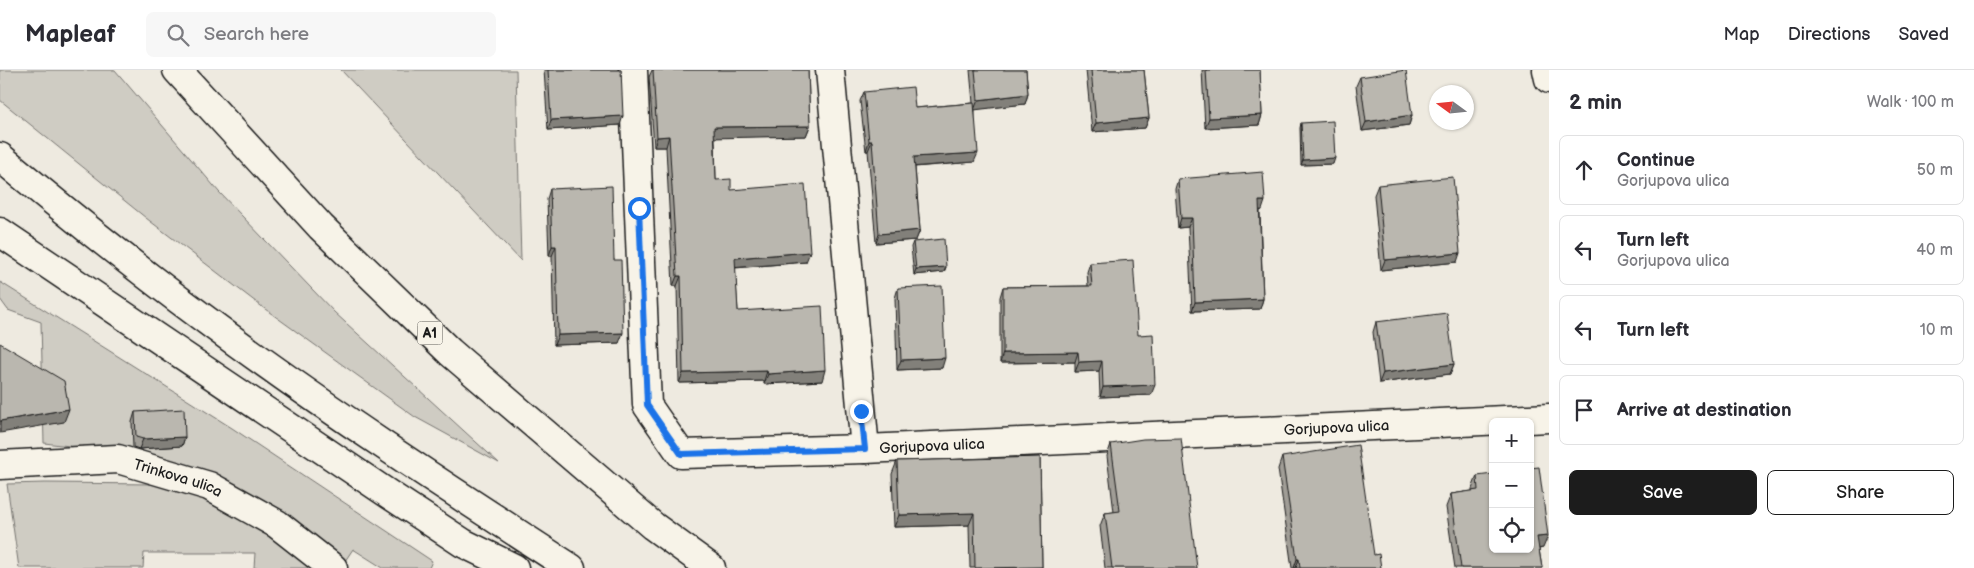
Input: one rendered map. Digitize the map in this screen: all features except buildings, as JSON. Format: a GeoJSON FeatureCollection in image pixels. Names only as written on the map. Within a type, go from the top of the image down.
{"type":"FeatureCollection","features":[{"type":"Feature","properties":{"kind":"main road","name":"A1"},"geometry":{"type":"LineString","coordinates":[[177,70],[321,227],[450,352],[653,526],[711,568]]}},
{"type":"Feature","properties":{"kind":"main road","name":"Gorjupova ulica"},"geometry":{"type":"LineString","coordinates":[[633,70],[647,405],[681,454],[865,449],[1549,418]]}},
{"type":"Feature","properties":{"kind":"main road"},"geometry":{"type":"LineString","coordinates":[[830,70],[865,449]]}},
{"type":"Feature","properties":{"kind":"main road"},"geometry":{"type":"LineString","coordinates":[[1547,70],[1549,79]]}},
{"type":"Feature","properties":{"kind":"main road"},"geometry":{"type":"LineString","coordinates":[[0,157],[130,262],[266,364],[395,453],[571,568]]}},
{"type":"Feature","properties":{"kind":"main road"},"geometry":{"type":"LineString","coordinates":[[0,232],[312,444],[463,543],[514,568]]}},
{"type":"Feature","properties":{"kind":"main road","name":"Trinkova ulica"},"geometry":{"type":"LineString","coordinates":[[0,465],[118,459],[209,486],[277,524],[333,568]]}},
{"type":"Feature","properties":{"kind":"shaded area"},"geometry":{"type":"Polygon","coordinates":[[[0,70],[115,70],[219,192],[334,312],[499,463],[415,417],[265,309],[146,218],[0,100],[0,70]]]}},
{"type":"Feature","properties":{"kind":"shaded area"},"geometry":{"type":"Polygon","coordinates":[[[341,70],[516,70],[521,261],[341,70]]]}},
{"type":"Feature","properties":{"kind":"shaded area"},"geometry":{"type":"Polygon","coordinates":[[[0,282],[232,428],[432,561],[429,568],[383,568],[353,549],[345,561],[272,506],[238,486],[203,469],[159,458],[71,460],[70,446],[44,443],[41,322],[8,310],[0,299],[0,282]]]}},
{"type":"Feature","properties":{"kind":"shaded area"},"geometry":{"type":"Polygon","coordinates":[[[7,484],[155,484],[215,502],[274,537],[315,568],[254,568],[255,553],[144,553],[143,568],[19,568],[7,484]]]}},
{"type":"Feature","properties":{"kind":"route"},"geometry":{"type":"LineString","coordinates":[[639,208],[647,405],[681,454],[865,449],[861,411]]}}]}
